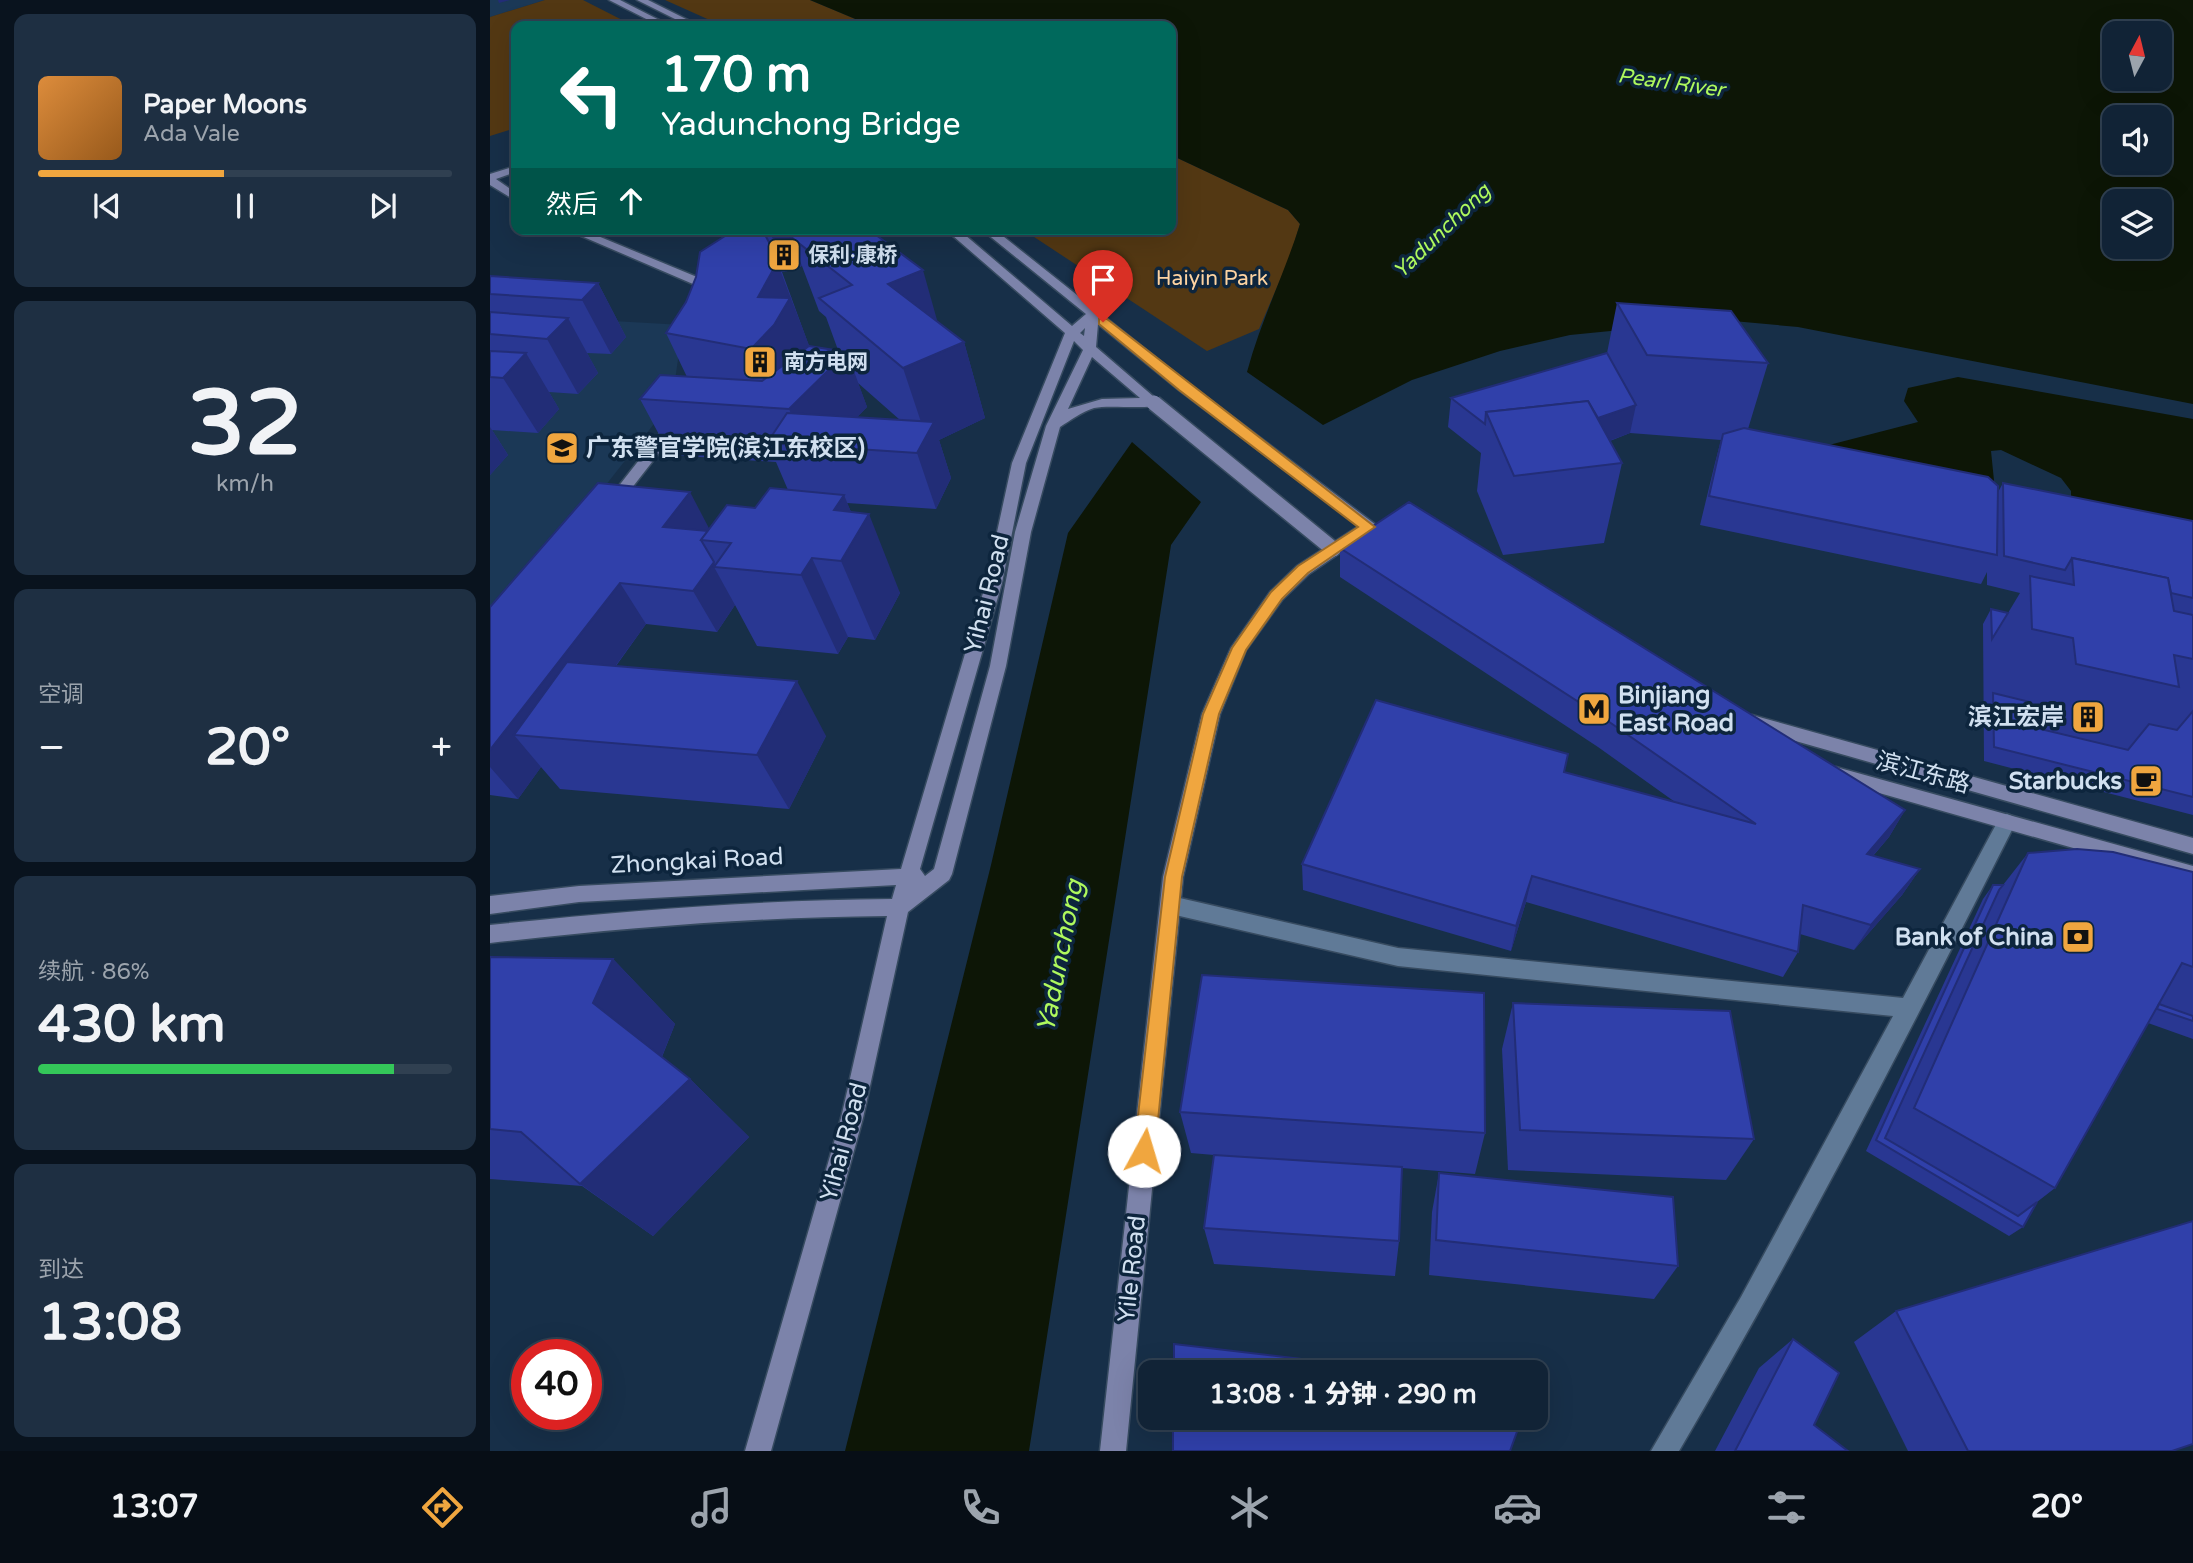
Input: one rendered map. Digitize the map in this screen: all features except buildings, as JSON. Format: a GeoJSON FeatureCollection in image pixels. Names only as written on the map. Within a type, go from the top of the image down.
{"type":"FeatureCollection","features":[{"type":"Feature","properties":{"kind":"street"},"geometry":{"type":"LineString","coordinates":[[613,0],[657,21]]}},
{"type":"Feature","properties":{"kind":"street"},"geometry":{"type":"LineString","coordinates":[[641,0],[685,21]]}},
{"type":"Feature","properties":{"kind":"street"},"geometry":{"type":"LineString","coordinates":[[492,180],[511,171]]}},
{"type":"Feature","properties":{"kind":"street"},"geometry":{"type":"LineString","coordinates":[[492,180],[511,177]]}},
{"type":"Feature","properties":{"kind":"street"},"geometry":{"type":"LineString","coordinates":[[492,180],[511,194]]}},
{"type":"Feature","properties":{"kind":"street"},"geometry":{"type":"LineString","coordinates":[[586,235],[705,285],[712,293],[709,310]]}},
{"type":"Feature","properties":{"kind":"street"},"geometry":{"type":"LineString","coordinates":[[958,235],[1006,273],[1089,350],[1333,549],[1355,563]]}},
{"type":"Feature","properties":{"kind":"street"},"geometry":{"type":"LineString","coordinates":[[994,235],[1184,387],[1368,527],[1401,549]]}},
{"type":"Feature","properties":{"kind":"street","name":"Yihai Road"},"geometry":{"type":"LineString","coordinates":[[758,1451],[852,1118],[899,907],[994,583],[1019,463],[1071,334],[1093,314]]}},
{"type":"Feature","properties":{"kind":"street","name":"Yihai Road"},"geometry":{"type":"LineString","coordinates":[[942,874],[998,666],[1023,532],[1053,426],[1089,350],[1093,314]]}},
{"type":"Feature","properties":{"kind":"street"},"geometry":{"type":"LineString","coordinates":[[1053,426],[1079,408],[1101,402],[1154,403]]}},
{"type":"Feature","properties":{"kind":"street"},"geometry":{"type":"LineString","coordinates":[[603,515],[684,412]]}},
{"type":"Feature","properties":{"kind":"street","name":"Yile Road"},"geometry":{"type":"LineString","coordinates":[[1113,1451],[1173,877],[1211,714],[1239,648],[1276,596],[1303,570],[1368,527]]}},
{"type":"Feature","properties":{"kind":"street"},"geometry":{"type":"LineString","coordinates":[[1731,716],[2193,846]]}},
{"type":"Feature","properties":{"kind":"street","name":"滨江东路"},"geometry":{"type":"LineString","coordinates":[[1825,772],[2007,821]]}},
{"type":"Feature","properties":{"kind":"street"},"geometry":{"type":"LineString","coordinates":[[1664,1451],[1750,1306],[2007,821],[2193,874]]}},
{"type":"Feature","properties":{"kind":"street"},"geometry":{"type":"LineString","coordinates":[[490,934],[590,923],[790,909],[899,907],[942,874]]}},
{"type":"Feature","properties":{"kind":"street","name":"Zhongkai Road"},"geometry":{"type":"LineString","coordinates":[[490,905],[592,893],[942,874]]}},
{"type":"Feature","properties":{"kind":"street"},"geometry":{"type":"LineString","coordinates":[[1171,905],[1398,957],[1910,1008]]}},
{"type":"Feature","properties":{"kind":"shaded area"},"geometry":{"type":"Polygon","coordinates":[[[490,0],[545,0],[490,17],[490,0]]]}},
{"type":"Feature","properties":{"kind":"shaded area","name":"广东警官学院(滨江东校区)"},"geometry":{"type":"Polygon","coordinates":[[[490,314],[683,325],[672,401],[598,495],[490,621],[490,314]]]}},
{"type":"Feature","properties":{"kind":"green space"},"geometry":{"type":"Polygon","coordinates":[[[545,0],[583,0],[624,21],[511,21],[511,130],[490,136],[490,17],[545,0]]]}},
{"type":"Feature","properties":{"kind":"green space"},"geometry":{"type":"Polygon","coordinates":[[[665,0],[810,0],[860,21],[712,21],[665,0]]]}},
{"type":"Feature","properties":{"kind":"green space","name":"Haiyin Park"},"geometry":{"type":"Polygon","coordinates":[[[1176,157],[1288,210],[1300,224],[1290,257],[1259,329],[1207,351],[1031,235],[1176,235],[1176,157]]]}},
{"type":"Feature","properties":{"kind":"water"},"geometry":{"type":"Polygon","coordinates":[[[810,0],[2193,0],[2193,404],[1798,327],[1722,320],[1570,335],[1500,351],[1412,380],[1323,425],[1247,372],[1300,224],[1288,210],[1176,157],[1176,21],[860,21],[810,0]]]}},
{"type":"Feature","properties":{"kind":"water"},"geometry":{"type":"Polygon","coordinates":[[[1958,377],[2193,419],[2193,581],[2071,503],[2071,491],[2061,478],[2001,450],[1991,451],[1997,510],[1829,445],[1918,422],[1904,401],[1908,388],[1958,377]]]}},
{"type":"Feature","properties":{"kind":"water","name":"Yadunchong"},"geometry":{"type":"Polygon","coordinates":[[[1132,442],[1201,502],[1171,545],[1029,1451],[845,1451],[991,865],[1068,533],[1132,442]]]}},
{"type":"Feature","properties":{"kind":"place","name":"保利·康桥"},"geometry":{"type":"Point","coordinates":[784,255]}},
{"type":"Feature","properties":{"kind":"place","name":"南方电网"},"geometry":{"type":"Point","coordinates":[760,362]}},
{"type":"Feature","properties":{"kind":"place","name":"广东警官学院(滨江东校区)"},"geometry":{"type":"Point","coordinates":[562,448]}},
{"type":"Feature","properties":{"kind":"place","name":"Binjiang East Road"},"geometry":{"type":"Point","coordinates":[1594,709]}},
{"type":"Feature","properties":{"kind":"place","name":"滨江宏岸"},"geometry":{"type":"Point","coordinates":[2088,717]}},
{"type":"Feature","properties":{"kind":"place","name":"Starbucks"},"geometry":{"type":"Point","coordinates":[2146,781]}},
{"type":"Feature","properties":{"kind":"place","name":"Bank of China"},"geometry":{"type":"Point","coordinates":[2078,937]}},
{"type":"Feature","properties":{"kind":"route"},"geometry":{"type":"LineString","coordinates":[[1103,322],[1368,527],[1303,570],[1276,596],[1239,648],[1211,714],[1173,877],[1144,1151]]}},
{"type":"Feature","properties":{"kind":"water label","name":"Pearl River"},"geometry":{"type":"Point","coordinates":[1671,83]}}]}
